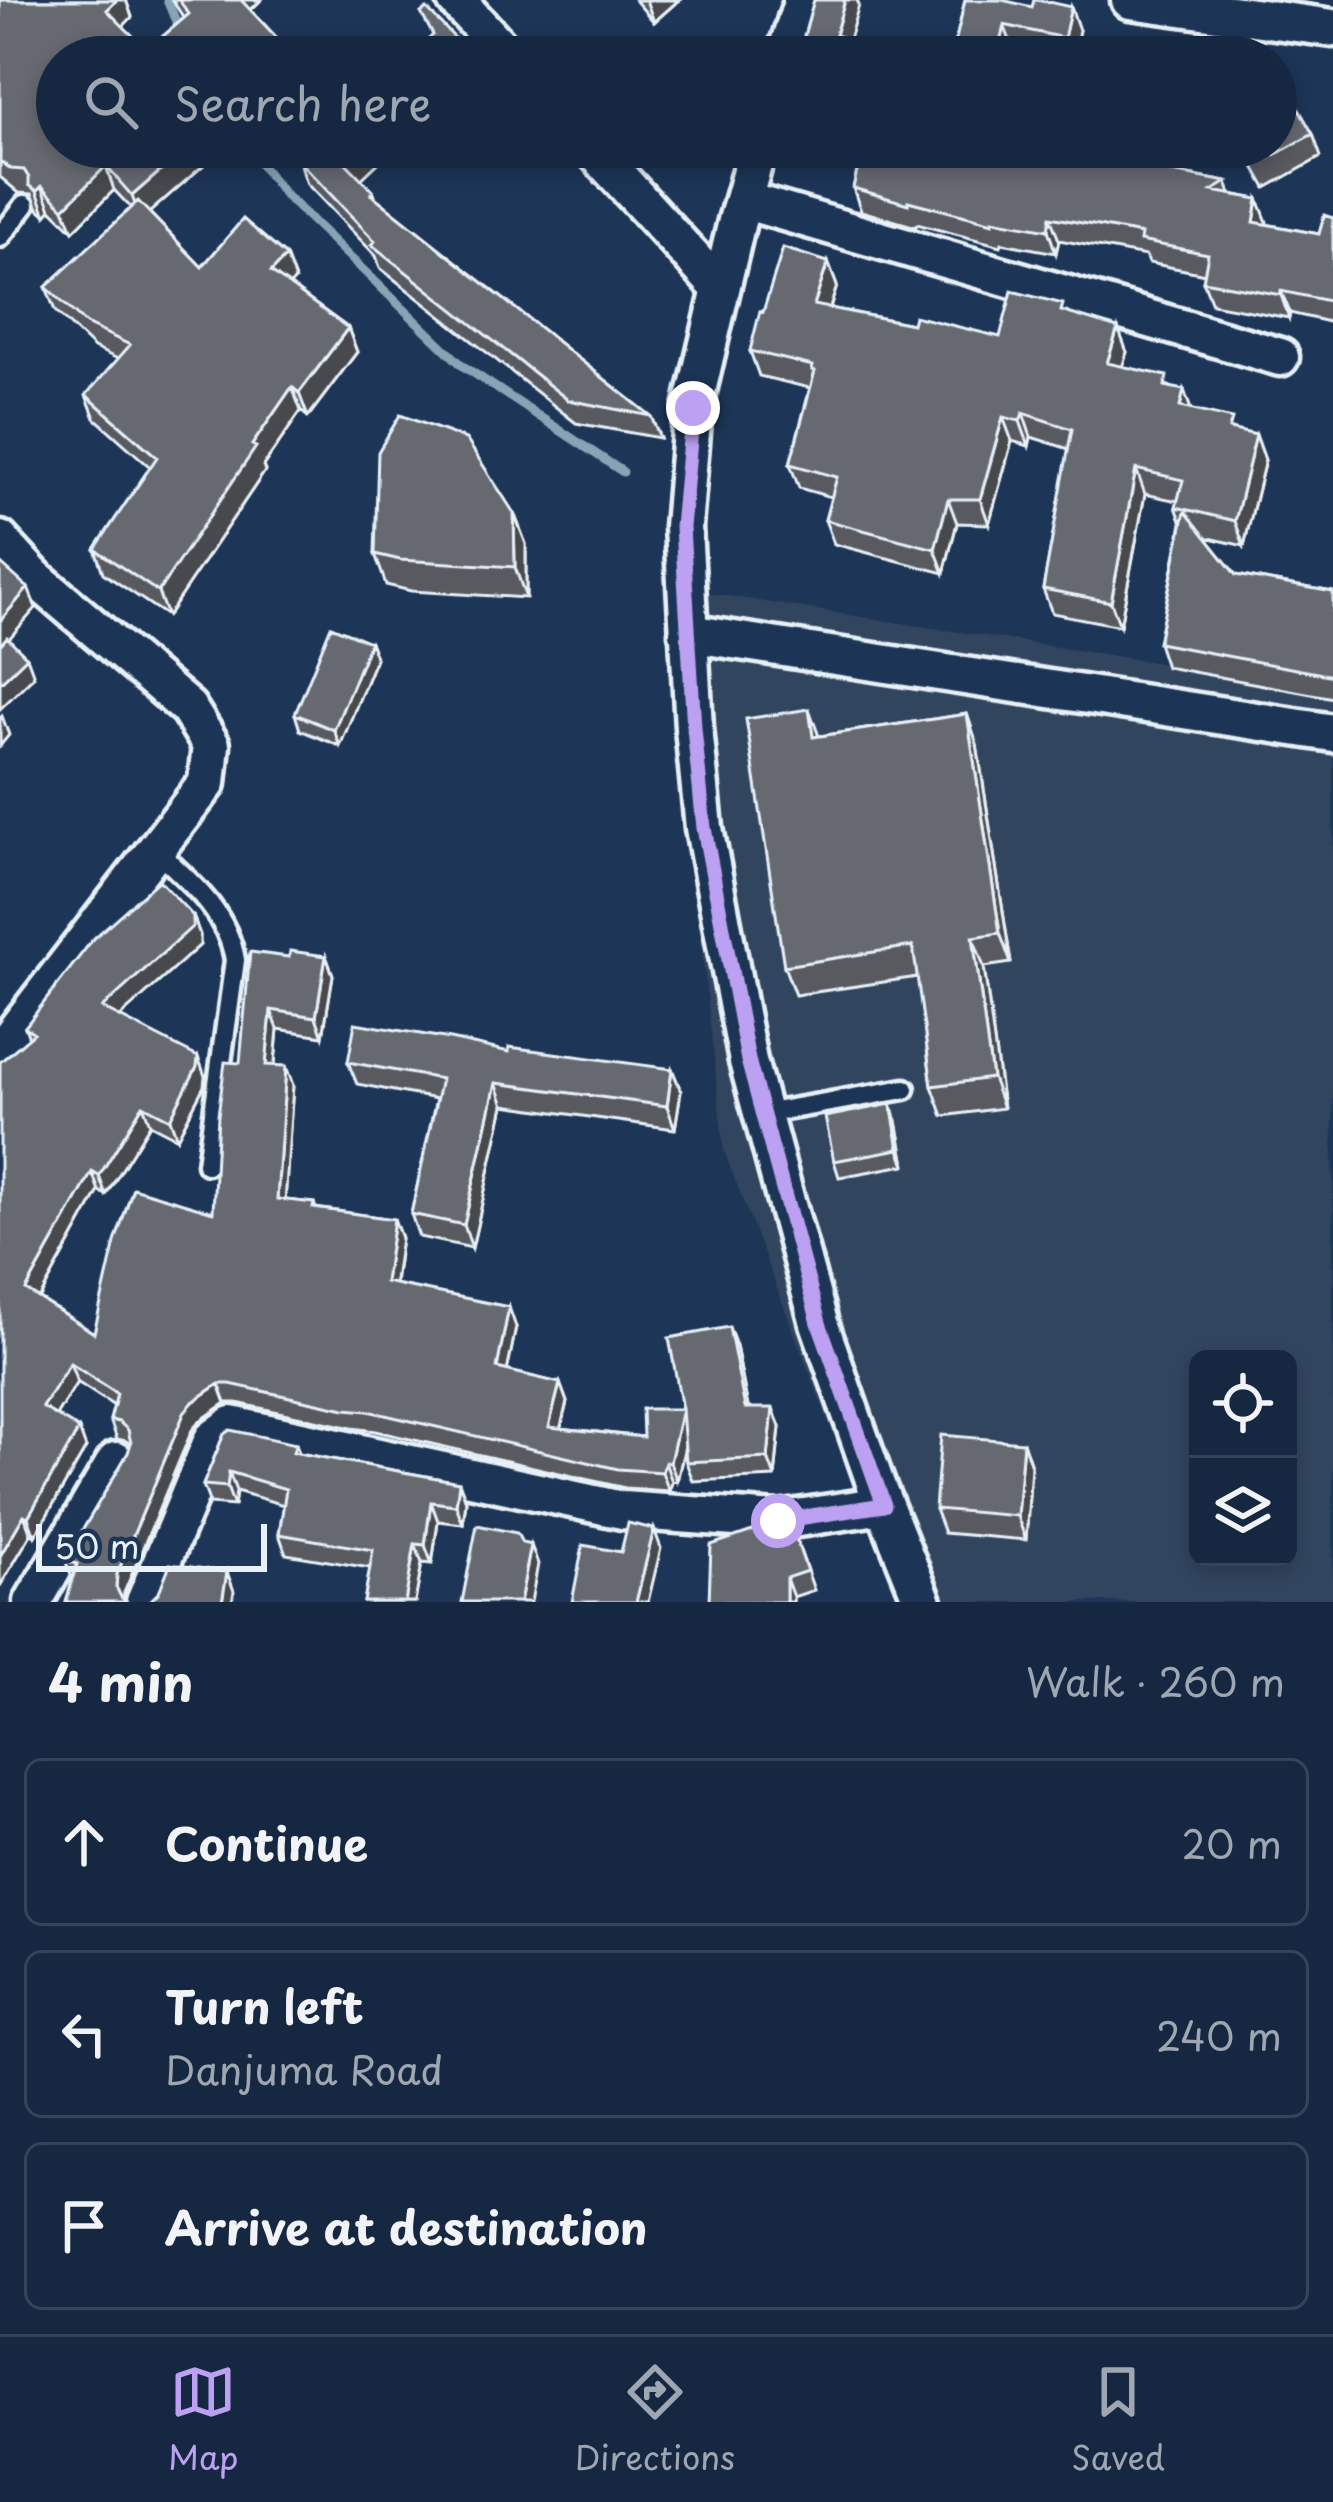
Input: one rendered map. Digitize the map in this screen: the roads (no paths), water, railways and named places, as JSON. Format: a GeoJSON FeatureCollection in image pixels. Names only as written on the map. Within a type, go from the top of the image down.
{"type":"FeatureCollection","features":[{"type":"Feature","properties":{"kind":"street"},"geometry":{"type":"LineString","coordinates":[[456,0],[489,36]]}},
{"type":"Feature","properties":{"kind":"street"},"geometry":{"type":"LineString","coordinates":[[791,36],[802,0]]}},
{"type":"Feature","properties":{"kind":"street"},"geometry":{"type":"LineString","coordinates":[[1130,0],[1333,28]]}},
{"type":"Feature","properties":{"kind":"street"},"geometry":{"type":"LineString","coordinates":[[610,168],[721,289]]}},
{"type":"Feature","properties":{"kind":"street"},"geometry":{"type":"LineString","coordinates":[[752,168],[693,408],[682,527],[704,828],[748,1060],[819,1323],[923,1602]]}},
{"type":"Feature","properties":{"kind":"street"},"geometry":{"type":"LineString","coordinates":[[743,200],[1280,356]]}},
{"type":"Feature","properties":{"kind":"street"},"geometry":{"type":"LineString","coordinates":[[0,541],[34,577],[188,708],[211,745],[208,783],[0,1051]]}},
{"type":"Feature","properties":{"kind":"street"},"geometry":{"type":"LineString","coordinates":[[688,633],[1333,733]]}},
{"type":"Feature","properties":{"kind":"street"},"geometry":{"type":"LineString","coordinates":[[145,1602],[213,1439],[232,1425],[622,1510],[778,1521],[884,1505]]}},
{"type":"Feature","properties":{"kind":"street"},"geometry":{"type":"LineString","coordinates":[[34,1602],[116,1461]]}},
{"type":"Feature","properties":{"kind":"lane"},"geometry":{"type":"LineString","coordinates":[[0,237],[25,205]]}},
{"type":"Feature","properties":{"kind":"lane"},"geometry":{"type":"LineString","coordinates":[[156,850],[222,917],[232,940],[235,960],[206,1164]]}},
{"type":"Feature","properties":{"kind":"lane"},"geometry":{"type":"LineString","coordinates":[[762,1114],[905,1089]]}},
{"type":"Feature","properties":{"kind":"waterway"},"geometry":{"type":"LineString","coordinates":[[167,0],[182,36]]}},
{"type":"Feature","properties":{"kind":"waterway"},"geometry":{"type":"LineString","coordinates":[[264,168],[285,195],[463,366],[623,472]]}}]}
